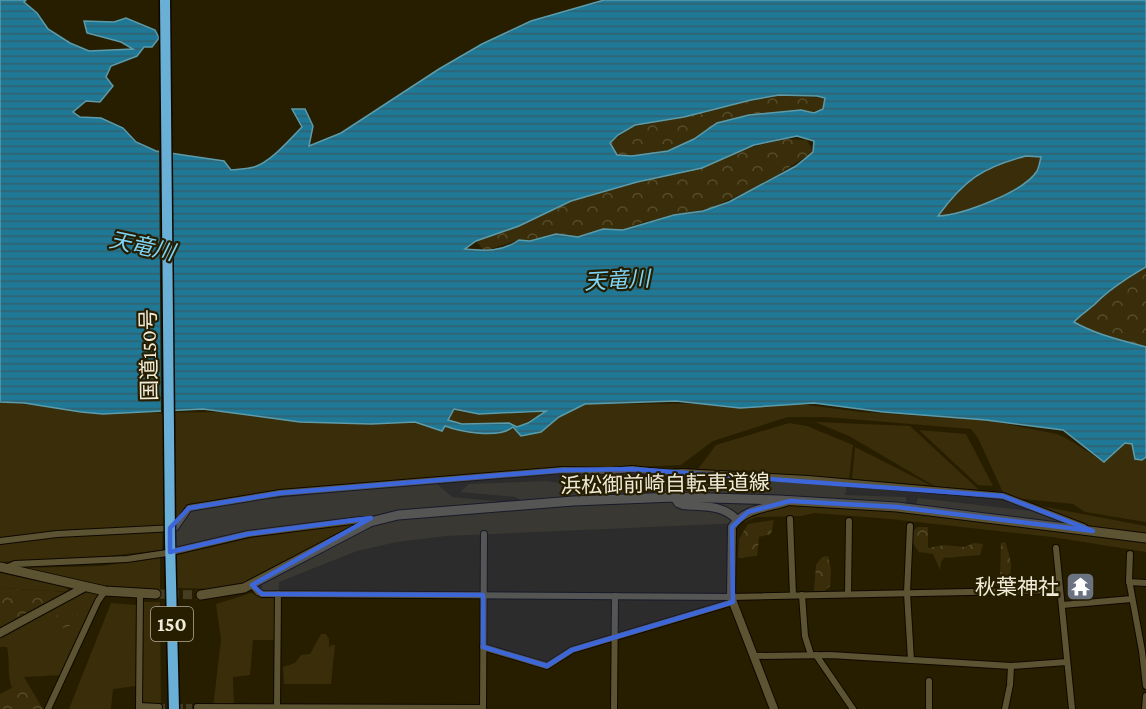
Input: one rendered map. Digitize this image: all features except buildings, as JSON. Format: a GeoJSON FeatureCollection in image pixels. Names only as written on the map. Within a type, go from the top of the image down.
{"type":"FeatureCollection","features":[{"type":"Feature","properties":{"kind":"highway","name":"国道150号"},"geometry":{"type":"LineString","coordinates":[[165,0],[170,552],[174,709]]}},
{"type":"Feature","properties":{"kind":"main road","name":"浜松御前崎自転車道線"},"geometry":{"type":"LineString","coordinates":[[201,595],[230,592],[252,585],[370,522],[399,515],[573,501],[674,497],[897,507],[1146,538]]}},
{"type":"Feature","properties":{"kind":"main road"},"geometry":{"type":"LineString","coordinates":[[3,568],[105,591],[156,594]]}},
{"type":"Feature","properties":{"kind":"street"},"geometry":{"type":"LineString","coordinates":[[0,541],[57,534],[175,528],[189,508],[280,493],[563,470],[632,469],[667,473],[808,479],[1003,496],[1093,531]]}},
{"type":"Feature","properties":{"kind":"street"},"geometry":{"type":"LineString","coordinates":[[674,497],[678,503],[683,505],[721,508],[737,520]]}},
{"type":"Feature","properties":{"kind":"street"},"geometry":{"type":"LineString","coordinates":[[774,709],[732,600],[732,527],[748,512],[790,501]]}},
{"type":"Feature","properties":{"kind":"street"},"geometry":{"type":"LineString","coordinates":[[790,519],[793,595]]}},
{"type":"Feature","properties":{"kind":"street"},"geometry":{"type":"LineString","coordinates":[[3,568],[15,564],[127,559],[286,528],[360,520],[370,522]]}},
{"type":"Feature","properties":{"kind":"street"},"geometry":{"type":"LineString","coordinates":[[848,594],[849,521]]}},
{"type":"Feature","properties":{"kind":"street"},"geometry":{"type":"LineString","coordinates":[[910,526],[907,593],[911,660]]}},
{"type":"Feature","properties":{"kind":"street"},"geometry":{"type":"LineString","coordinates":[[197,707],[483,709],[484,534]]}},
{"type":"Feature","properties":{"kind":"street"},"geometry":{"type":"LineString","coordinates":[[1056,548],[1072,709]]}},
{"type":"Feature","properties":{"kind":"street"},"geometry":{"type":"LineString","coordinates":[[1130,554],[1129,582],[1142,651],[1146,687]]}},
{"type":"Feature","properties":{"kind":"street"},"geometry":{"type":"LineString","coordinates":[[1129,582],[1146,583]]}},
{"type":"Feature","properties":{"kind":"street"},"geometry":{"type":"LineString","coordinates":[[252,585],[258,592],[278,594],[615,596],[732,600],[793,595],[1060,590]]}},
{"type":"Feature","properties":{"kind":"street"},"geometry":{"type":"LineString","coordinates":[[0,633],[85,587]]}},
{"type":"Feature","properties":{"kind":"street"},"geometry":{"type":"LineString","coordinates":[[48,709],[98,601],[105,591]]}},
{"type":"Feature","properties":{"kind":"street"},"geometry":{"type":"LineString","coordinates":[[140,594],[139,708],[159,707]]}},
{"type":"Feature","properties":{"kind":"street"},"geometry":{"type":"LineString","coordinates":[[277,708],[278,594]]}},
{"type":"Feature","properties":{"kind":"street"},"geometry":{"type":"LineString","coordinates":[[802,595],[805,636],[814,655],[853,709]]}},
{"type":"Feature","properties":{"kind":"street"},"geometry":{"type":"LineString","coordinates":[[614,709],[615,596]]}},
{"type":"Feature","properties":{"kind":"street"},"geometry":{"type":"LineString","coordinates":[[1062,604],[1132,599]]}},
{"type":"Feature","properties":{"kind":"street"},"geometry":{"type":"LineString","coordinates":[[483,647],[548,666],[572,650],[732,600]]}},
{"type":"Feature","properties":{"kind":"street"},"geometry":{"type":"LineString","coordinates":[[754,656],[814,655],[1011,666],[1067,662]]}},
{"type":"Feature","properties":{"kind":"street"},"geometry":{"type":"LineString","coordinates":[[1005,709],[1011,666]]}},
{"type":"Feature","properties":{"kind":"street"},"geometry":{"type":"LineString","coordinates":[[928,709],[929,681]]}},
{"type":"Feature","properties":{"kind":"street"},"geometry":{"type":"LineString","coordinates":[[1145,709],[1146,696]]}},
{"type":"Feature","properties":{"kind":"highlighted area"},"geometry":{"type":"Polygon","coordinates":[[[632,469],[1003,496],[1093,531],[897,507],[790,501],[748,512],[732,527],[733,602],[572,650],[547,666],[483,647],[483,595],[262,594],[252,585],[371,518],[248,534],[170,552],[170,528],[189,508],[280,493],[563,470],[632,469]]]}},
{"type":"Feature","properties":{"kind":"green space"},"geometry":{"type":"Polygon","coordinates":[[[779,95],[825,98],[823,109],[814,113],[717,123],[689,142],[668,151],[632,156],[617,155],[610,143],[635,125],[684,117],[779,95]]]}},
{"type":"Feature","properties":{"kind":"green space"},"geometry":{"type":"Polygon","coordinates":[[[781,139],[807,140],[813,152],[765,183],[711,208],[644,222],[623,230],[603,229],[578,237],[556,234],[530,241],[519,240],[484,251],[476,241],[519,226],[571,201],[781,139]]]}},
{"type":"Feature","properties":{"kind":"green space"},"geometry":{"type":"Polygon","coordinates":[[[1022,157],[1041,157],[1037,171],[1025,183],[1006,195],[958,214],[937,217],[964,186],[984,172],[1022,157]]]}},
{"type":"Feature","properties":{"kind":"green space"},"geometry":{"type":"Polygon","coordinates":[[[1146,267],[1146,348],[1107,337],[1074,322],[1117,285],[1146,267]]]}},
{"type":"Feature","properties":{"kind":"green space"},"geometry":{"type":"Polygon","coordinates":[[[0,402],[115,413],[230,412],[415,422],[442,431],[454,409],[479,414],[530,413],[547,410],[572,411],[585,404],[792,403],[861,412],[986,420],[1057,434],[1104,462],[1125,443],[1132,443],[1146,457],[1146,522],[1085,512],[1073,504],[1005,497],[978,438],[971,429],[826,417],[788,417],[713,441],[681,465],[470,474],[272,494],[221,504],[435,482],[452,497],[503,502],[431,508],[261,529],[175,547],[175,528],[163,529],[162,550],[108,556],[0,562],[0,402]]]}},
{"type":"Feature","properties":{"kind":"green space"},"geometry":{"type":"Polygon","coordinates":[[[815,422],[910,426],[979,490],[936,487],[849,436],[815,422]]]}},
{"type":"Feature","properties":{"kind":"green space"},"geometry":{"type":"Polygon","coordinates":[[[789,423],[807,426],[853,445],[849,479],[698,469],[716,445],[789,423]]]}},
{"type":"Feature","properties":{"kind":"green space"},"geometry":{"type":"Polygon","coordinates":[[[919,430],[966,434],[993,486],[978,485],[919,430]]]}},
{"type":"Feature","properties":{"kind":"green space"},"geometry":{"type":"Polygon","coordinates":[[[855,447],[932,486],[852,479],[855,447]]]}},
{"type":"Feature","properties":{"kind":"green space"},"geometry":{"type":"Polygon","coordinates":[[[733,480],[847,485],[845,495],[906,497],[906,504],[916,505],[918,498],[1032,511],[1035,505],[1146,526],[1146,552],[1052,537],[815,513],[801,516],[757,517],[744,522],[721,524],[446,536],[397,542],[357,551],[279,582],[278,640],[253,640],[250,675],[233,677],[234,707],[213,708],[221,639],[216,604],[251,593],[262,594],[262,583],[326,547],[360,531],[394,520],[429,514],[536,509],[515,497],[460,492],[469,484],[546,481],[577,485],[733,480]]]}},
{"type":"Feature","properties":{"kind":"green space"},"geometry":{"type":"Polygon","coordinates":[[[774,520],[771,534],[759,537],[757,556],[738,558],[739,539],[748,524],[774,520]]]}},
{"type":"Feature","properties":{"kind":"green space"},"geometry":{"type":"Polygon","coordinates":[[[356,524],[250,581],[220,589],[177,588],[176,555],[255,537],[356,524]]]}},
{"type":"Feature","properties":{"kind":"green space"},"geometry":{"type":"Polygon","coordinates":[[[918,527],[928,527],[928,548],[944,545],[964,547],[974,543],[983,544],[980,555],[944,558],[940,570],[933,554],[919,552],[910,539],[918,527]]]}},
{"type":"Feature","properties":{"kind":"green space"},"geometry":{"type":"Polygon","coordinates":[[[1005,542],[1011,565],[1009,584],[1020,591],[995,586],[1000,579],[1001,543],[1005,542]]]}},
{"type":"Feature","properties":{"kind":"green space"},"geometry":{"type":"Polygon","coordinates":[[[828,556],[831,569],[830,586],[825,591],[814,591],[816,565],[822,557],[828,556]]]}},
{"type":"Feature","properties":{"kind":"green space"},"geometry":{"type":"Polygon","coordinates":[[[160,558],[160,591],[114,588],[24,568],[101,566],[160,558]]]}},
{"type":"Feature","properties":{"kind":"green space"},"geometry":{"type":"Polygon","coordinates":[[[0,571],[64,586],[71,592],[0,588],[0,571]]]}},
{"type":"Feature","properties":{"kind":"green space"},"geometry":{"type":"Polygon","coordinates":[[[0,588],[67,592],[0,630],[0,588]]]}},
{"type":"Feature","properties":{"kind":"green space"},"geometry":{"type":"Polygon","coordinates":[[[80,589],[103,593],[64,675],[24,677],[12,688],[7,647],[0,647],[0,633],[80,589]]]}},
{"type":"Feature","properties":{"kind":"green space"},"geometry":{"type":"Polygon","coordinates":[[[143,602],[160,602],[161,709],[141,709],[143,602]]]}},
{"type":"Feature","properties":{"kind":"green space"},"geometry":{"type":"Polygon","coordinates":[[[111,603],[136,605],[136,686],[113,689],[111,709],[69,709],[111,603]]]}},
{"type":"Feature","properties":{"kind":"green space"},"geometry":{"type":"Polygon","coordinates":[[[73,609],[78,612],[77,621],[73,625],[54,631],[51,622],[60,612],[73,609]]]}},
{"type":"Feature","properties":{"kind":"green space"},"geometry":{"type":"Polygon","coordinates":[[[321,634],[326,634],[329,639],[329,648],[335,645],[331,684],[284,684],[283,667],[295,663],[301,655],[310,654],[321,634]]]}},
{"type":"Feature","properties":{"kind":"green space"},"geometry":{"type":"Polygon","coordinates":[[[24,677],[43,709],[0,709],[0,694],[12,688],[24,677]]]}},
{"type":"Feature","properties":{"kind":"water","name":"天竜川"},"geometry":{"type":"Polygon","coordinates":[[[0,0],[26,0],[24,2],[37,13],[48,29],[70,43],[89,51],[133,49],[121,42],[87,33],[84,21],[114,22],[126,18],[155,30],[159,38],[152,47],[144,47],[137,56],[111,66],[106,77],[113,86],[100,102],[86,101],[73,112],[80,117],[101,118],[123,128],[136,142],[156,151],[224,161],[231,170],[251,168],[260,164],[286,144],[302,127],[292,109],[305,109],[313,126],[309,146],[341,133],[439,69],[482,44],[531,21],[604,0],[1146,0],[1146,267],[1113,288],[1074,322],[1100,334],[1146,347],[1146,457],[1142,460],[1135,459],[1132,444],[1125,443],[1104,462],[1063,430],[814,403],[740,408],[676,401],[585,404],[559,417],[541,432],[521,436],[513,427],[507,431],[490,434],[445,426],[442,431],[415,422],[371,424],[300,422],[203,409],[103,414],[0,402],[0,0]],[[779,95],[684,117],[635,125],[618,135],[610,143],[617,155],[632,156],[668,151],[694,139],[717,123],[749,115],[801,110],[814,113],[823,109],[825,98],[779,95]],[[797,136],[754,145],[702,168],[637,182],[571,201],[519,226],[476,241],[465,249],[493,250],[506,247],[519,240],[530,241],[556,234],[578,237],[603,229],[623,230],[674,215],[703,211],[729,202],[796,166],[813,152],[814,141],[797,136]],[[1026,156],[986,170],[966,184],[938,216],[976,207],[1019,187],[1037,171],[1041,157],[1026,156]],[[454,409],[448,420],[462,424],[509,423],[517,427],[528,423],[546,411],[479,414],[454,409]]]}},
{"type":"Feature","properties":{"kind":"pier"},"geometry":{"type":"Polygon","coordinates":[[[159,148],[170,150],[173,413],[161,414],[159,148]]]}},
{"type":"Feature","properties":{"kind":"tunnel"},"geometry":{"type":"LineString","coordinates":[[156,594],[201,595]]}},
{"type":"Feature","properties":{"kind":"tunnel"},"geometry":{"type":"LineString","coordinates":[[159,707],[197,707]]}},
{"type":"Feature","properties":{"kind":"place","name":"秋葉神社"},"geometry":{"type":"Point","coordinates":[1080,587]}}]}
